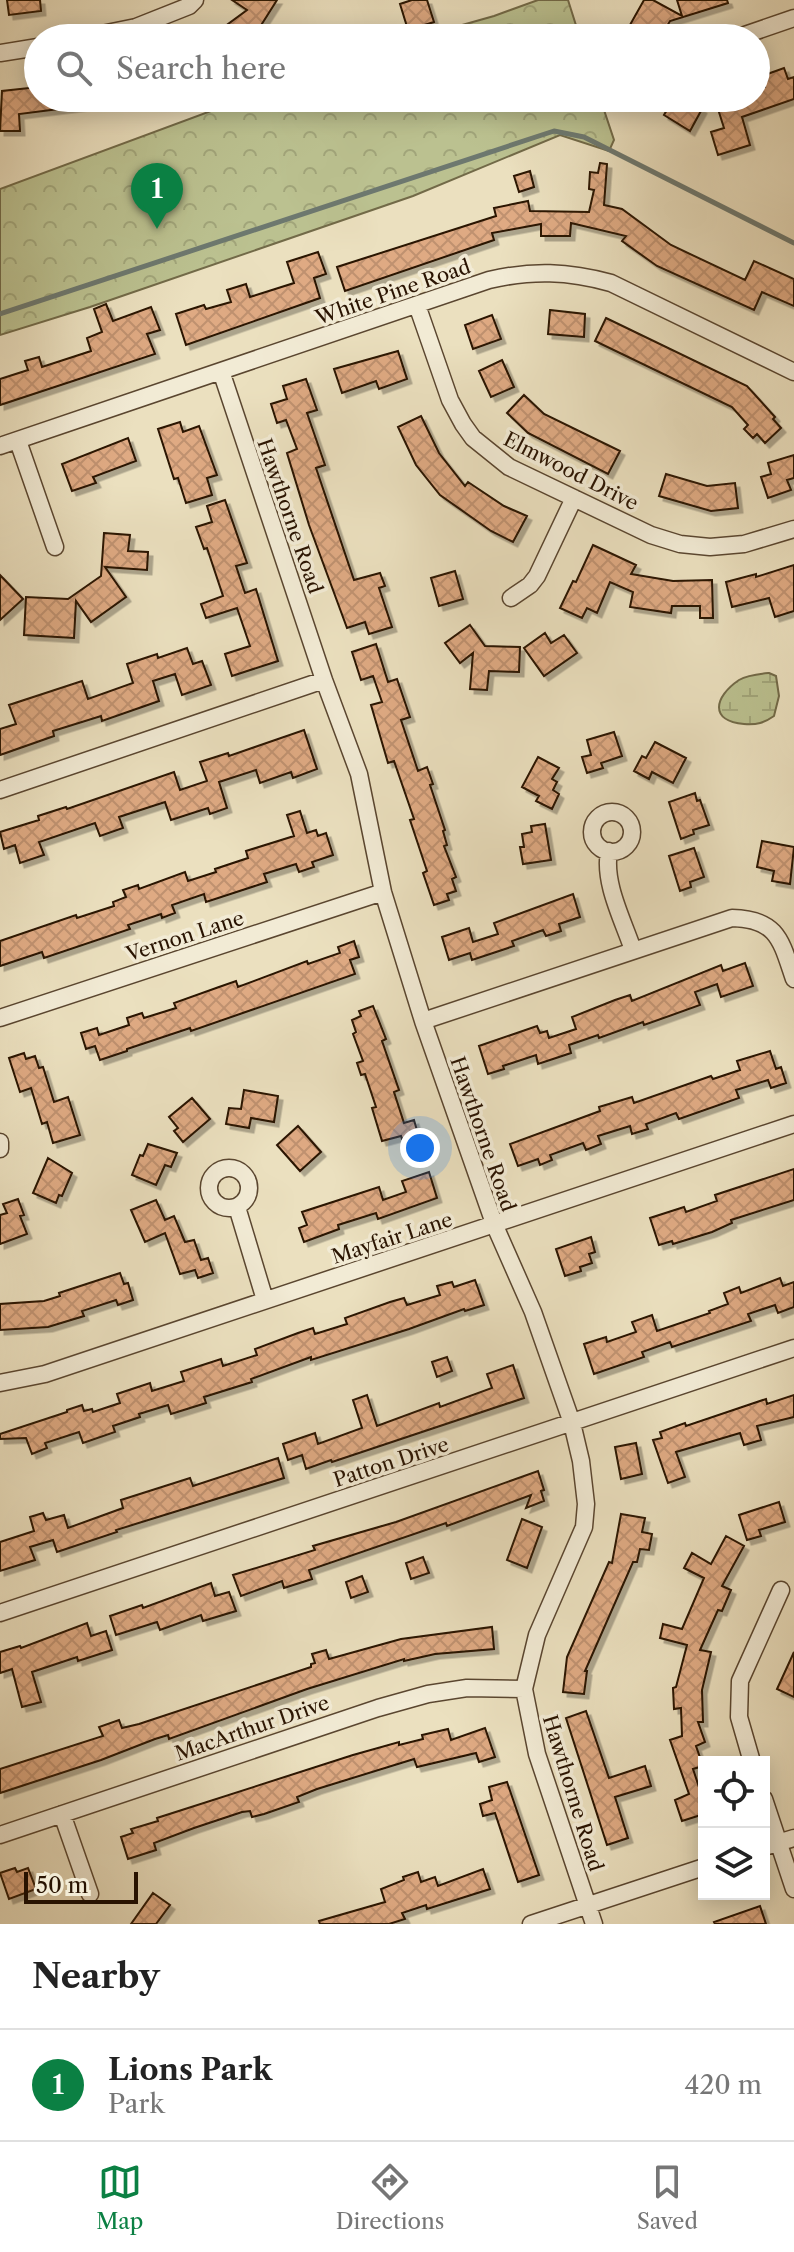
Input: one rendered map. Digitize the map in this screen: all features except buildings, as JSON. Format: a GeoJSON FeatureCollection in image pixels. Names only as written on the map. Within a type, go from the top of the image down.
{"type":"FeatureCollection","features":[{"type":"Feature","properties":{"kind":"street"},"geometry":{"type":"LineString","coordinates":[[144,24],[189,6],[195,0]]}},
{"type":"Feature","properties":{"kind":"street"},"geometry":{"type":"LineString","coordinates":[[770,26],[794,18]]}},
{"type":"Feature","properties":{"kind":"street"},"geometry":{"type":"LineString","coordinates":[[0,53],[24,49]]}},
{"type":"Feature","properties":{"kind":"street","name":"White Pine Road"},"geometry":{"type":"LineString","coordinates":[[0,446],[517,273],[549,271],[580,274],[611,283],[794,372]]}},
{"type":"Feature","properties":{"kind":"street","name":"Elmwood Drive"},"geometry":{"type":"LineString","coordinates":[[417,305],[450,400],[473,438],[509,467],[651,535],[680,544],[710,547],[744,544],[794,529]]}},
{"type":"Feature","properties":{"kind":"street","name":"Hawthorne Road"},"geometry":{"type":"LineString","coordinates":[[221,371],[324,680],[359,774],[383,892],[423,1021],[495,1226],[544,1340],[572,1423],[586,1504],[584,1527],[537,1635],[524,1689],[537,1754],[594,1924]]}},
{"type":"Feature","properties":{"kind":"street"},"geometry":{"type":"LineString","coordinates":[[18,441],[55,547]]}},
{"type":"Feature","properties":{"kind":"street"},"geometry":{"type":"LineString","coordinates":[[511,598],[537,576],[574,498]]}},
{"type":"Feature","properties":{"kind":"street"},"geometry":{"type":"LineString","coordinates":[[0,790],[324,680]]}},
{"type":"Feature","properties":{"kind":"street"},"geometry":{"type":"LineString","coordinates":[[609,851],[606,864],[609,877],[633,950]]}},
{"type":"Feature","properties":{"kind":"street","name":"Vernon Lane"},"geometry":{"type":"LineString","coordinates":[[0,1018],[383,892]]}},
{"type":"Feature","properties":{"kind":"street"},"geometry":{"type":"LineString","coordinates":[[423,1021],[732,918],[749,918],[774,930],[783,944],[794,979]]}},
{"type":"Feature","properties":{"kind":"street","name":"Mayfair Lane"},"geometry":{"type":"LineString","coordinates":[[0,1383],[45,1374],[794,1124]]}},
{"type":"Feature","properties":{"kind":"street"},"geometry":{"type":"LineString","coordinates":[[0,1142],[0,1149]]}},
{"type":"Feature","properties":{"kind":"street"},"geometry":{"type":"LineString","coordinates":[[237,1207],[265,1300]]}},
{"type":"Feature","properties":{"kind":"street","name":"Patton Drive"},"geometry":{"type":"LineString","coordinates":[[0,1613],[794,1348]]}},
{"type":"Feature","properties":{"kind":"street"},"geometry":{"type":"LineString","coordinates":[[750,1756],[739,1717],[740,1681],[781,1590]]}},
{"type":"Feature","properties":{"kind":"street","name":"MacArthur Drive"},"geometry":{"type":"LineString","coordinates":[[0,1835],[390,1704],[467,1688],[524,1689]]}},
{"type":"Feature","properties":{"kind":"street"},"geometry":{"type":"LineString","coordinates":[[62,1814],[90,1894]]}},
{"type":"Feature","properties":{"kind":"street"},"geometry":{"type":"LineString","coordinates":[[770,1817],[794,1889]]}},
{"type":"Feature","properties":{"kind":"street"},"geometry":{"type":"LineString","coordinates":[[531,1924],[698,1869]]}},
{"type":"Feature","properties":{"kind":"green space"},"geometry":{"type":"Polygon","coordinates":[[[538,0],[568,0],[576,24],[466,24],[538,0]]]}},
{"type":"Feature","properties":{"kind":"green space"},"geometry":{"type":"Polygon","coordinates":[[[208,112],[605,112],[614,140],[609,151],[560,135],[413,196],[0,335],[0,189],[208,112]]]}},
{"type":"Feature","properties":{"kind":"green space"},"geometry":{"type":"Polygon","coordinates":[[[769,673],[776,676],[779,696],[774,716],[764,722],[744,724],[733,722],[720,713],[720,701],[724,694],[739,680],[769,673]]]}},
{"type":"Feature","properties":{"kind":"waterway"},"geometry":{"type":"LineString","coordinates":[[0,314],[554,131],[584,137],[794,243]]}},
{"type":"Feature","properties":{"kind":"place","name":"Lions Park"},"geometry":{"type":"Point","coordinates":[157,229]}}]}
